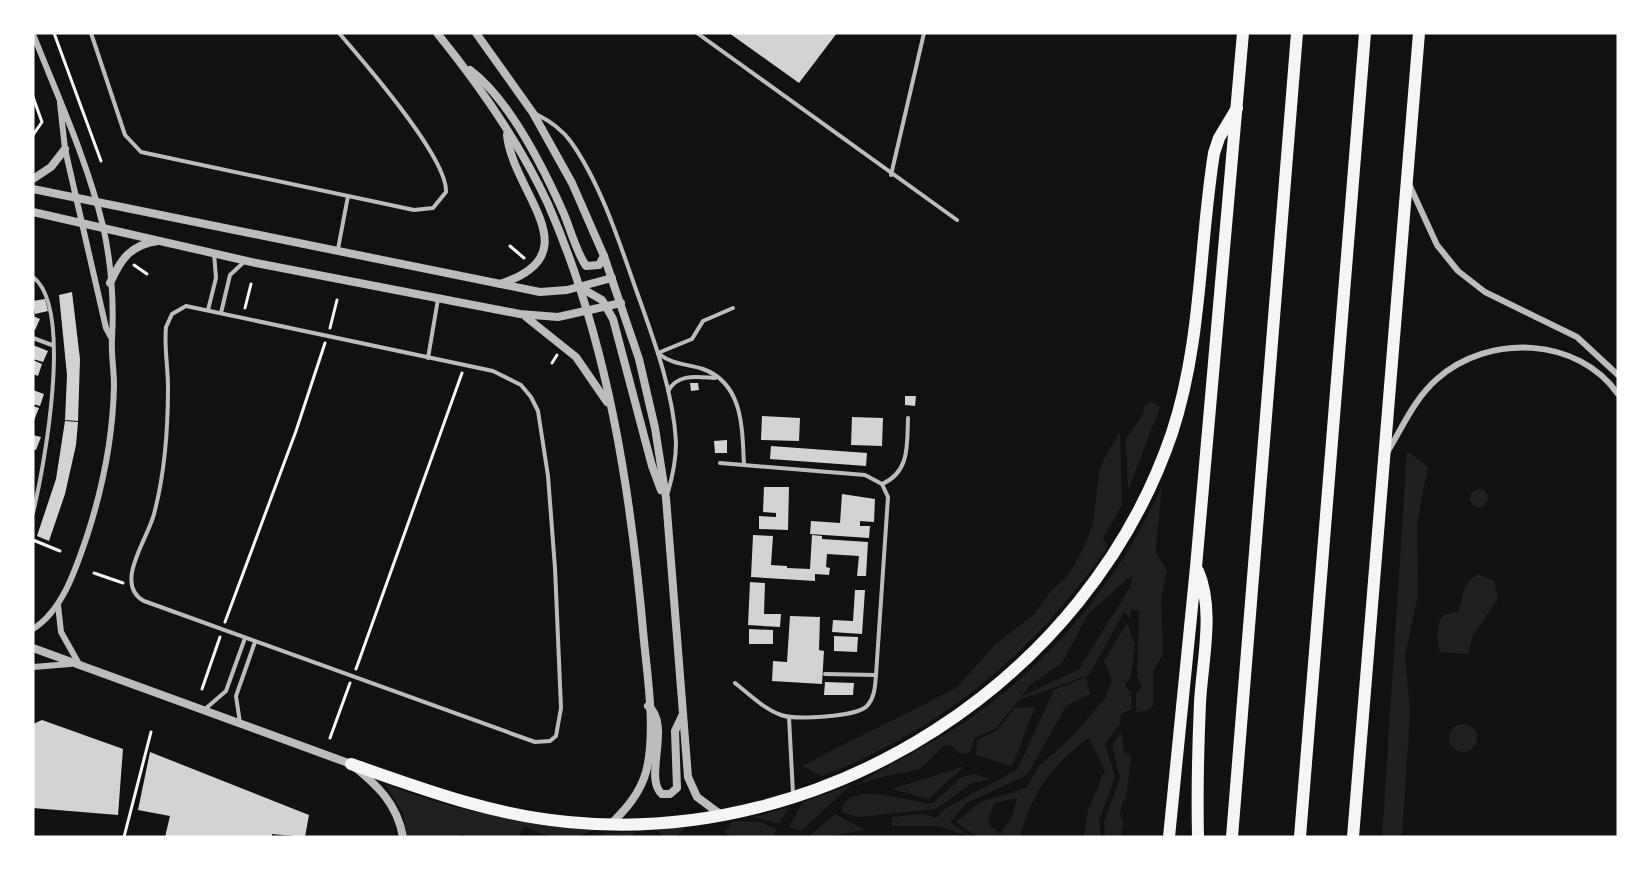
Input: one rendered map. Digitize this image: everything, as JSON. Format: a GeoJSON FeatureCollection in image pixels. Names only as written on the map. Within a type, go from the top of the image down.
{"type":"FeatureCollection","features":[{"type":"Feature","properties":{"kind":"highway"},"geometry":{"type":"LineString","coordinates":[[1169,837],[1196,567],[1243,33]]}},
{"type":"Feature","properties":{"kind":"highway"},"geometry":{"type":"LineString","coordinates":[[1232,837],[1297,33]]}},
{"type":"Feature","properties":{"kind":"highway"},"geometry":{"type":"LineString","coordinates":[[1300,837],[1365,33]]}},
{"type":"Feature","properties":{"kind":"highway"},"geometry":{"type":"LineString","coordinates":[[1353,837],[1419,33]]}},
{"type":"Feature","properties":{"kind":"highway"},"geometry":{"type":"LineString","coordinates":[[351,764],[490,810],[571,822],[655,824],[722,815],[793,799],[897,753],[978,700],[1056,629],[1112,555],[1158,467],[1180,405],[1193,344],[1214,153],[1237,108]]}},
{"type":"Feature","properties":{"kind":"highway"},"geometry":{"type":"LineString","coordinates":[[1196,567],[1204,591],[1205,616],[1200,703],[1198,837]]}},
{"type":"Feature","properties":{"kind":"street"},"geometry":{"type":"LineString","coordinates":[[437,33],[465,67],[540,187],[588,311],[613,414],[641,603],[649,747],[645,773],[635,797],[611,824]]}},
{"type":"Feature","properties":{"kind":"street"},"geometry":{"type":"LineString","coordinates":[[476,33],[533,113],[572,183],[604,256],[621,303],[648,393],[666,498],[687,771],[692,790],[703,803],[722,815]]}},
{"type":"Feature","properties":{"kind":"street"},"geometry":{"type":"LineString","coordinates":[[33,34],[96,201],[103,227],[110,283],[113,406],[107,459],[86,538],[58,604],[44,621],[33,629]]}},
{"type":"Feature","properties":{"kind":"street"},"geometry":{"type":"LineString","coordinates":[[465,67],[486,84],[522,135],[549,183],[586,266],[599,265],[604,256]]}},
{"type":"Feature","properties":{"kind":"street"},"geometry":{"type":"LineString","coordinates":[[60,103],[65,149],[106,327],[112,339]]}},
{"type":"Feature","properties":{"kind":"street"},"geometry":{"type":"LineString","coordinates":[[498,284],[530,271],[543,255],[546,245],[543,224],[513,159],[507,131]]}},
{"type":"Feature","properties":{"kind":"street"},"geometry":{"type":"LineString","coordinates":[[33,179],[51,167],[65,149]]}},
{"type":"Feature","properties":{"kind":"street"},"geometry":{"type":"LineString","coordinates":[[1407,180],[1437,245],[1458,272],[1485,292],[1577,337],[1618,375]]}},
{"type":"Feature","properties":{"kind":"street"},"geometry":{"type":"LineString","coordinates":[[33,189],[338,249],[540,292],[580,288],[612,279]]}},
{"type":"Feature","properties":{"kind":"street"},"geometry":{"type":"LineString","coordinates":[[33,212],[246,261],[543,318],[621,303]]}},
{"type":"Feature","properties":{"kind":"street"},"geometry":{"type":"LineString","coordinates":[[110,283],[119,263],[129,251],[141,244],[162,240]]}},
{"type":"Feature","properties":{"kind":"street"},"geometry":{"type":"LineString","coordinates":[[580,288],[596,294],[614,319],[652,466],[666,498]]}},
{"type":"Feature","properties":{"kind":"street"},"geometry":{"type":"LineString","coordinates":[[592,326],[594,318],[602,313],[614,319]]}},
{"type":"Feature","properties":{"kind":"street"},"geometry":{"type":"LineString","coordinates":[[520,314],[576,357],[597,384],[613,414]]}},
{"type":"Feature","properties":{"kind":"street"},"geometry":{"type":"LineString","coordinates":[[1383,459],[1428,387],[1461,362],[1487,352],[1533,348],[1566,354],[1592,366],[1618,394]]}},
{"type":"Feature","properties":{"kind":"street"},"geometry":{"type":"LineString","coordinates":[[58,604],[61,632],[80,665]]}},
{"type":"Feature","properties":{"kind":"street"},"geometry":{"type":"LineString","coordinates":[[33,648],[351,764],[383,792],[394,806],[403,837]]}},
{"type":"Feature","properties":{"kind":"street"},"geometry":{"type":"LineString","coordinates":[[33,667],[55,663],[80,665]]}},
{"type":"Feature","properties":{"kind":"street"},"geometry":{"type":"LineString","coordinates":[[648,706],[656,718],[655,783],[662,794],[670,794],[677,788],[675,731],[683,715]]}},
{"type":"Feature","properties":{"kind":"lane"},"geometry":{"type":"LineString","coordinates":[[91,33],[125,135],[141,152],[424,211],[441,201],[447,182],[443,172],[377,78],[339,33]]}},
{"type":"Feature","properties":{"kind":"lane"},"geometry":{"type":"LineString","coordinates":[[698,33],[891,175],[957,220]]}},
{"type":"Feature","properties":{"kind":"lane"},"geometry":{"type":"LineString","coordinates":[[891,175],[924,33]]}},
{"type":"Feature","properties":{"kind":"lane"},"geometry":{"type":"LineString","coordinates":[[533,113],[562,131],[580,156],[614,229],[658,353],[668,392],[676,453],[666,498]]}},
{"type":"Feature","properties":{"kind":"lane"},"geometry":{"type":"LineString","coordinates":[[338,249],[348,196]]}},
{"type":"Feature","properties":{"kind":"lane"},"geometry":{"type":"LineString","coordinates":[[208,310],[216,278],[214,253]]}},
{"type":"Feature","properties":{"kind":"lane"},"geometry":{"type":"LineString","coordinates":[[221,313],[230,274],[246,261]]}},
{"type":"Feature","properties":{"kind":"lane"},"geometry":{"type":"LineString","coordinates":[[33,277],[41,284],[48,300],[52,345],[49,435],[33,513]]}},
{"type":"Feature","properties":{"kind":"lane"},"geometry":{"type":"LineString","coordinates":[[428,358],[438,298]]}},
{"type":"Feature","properties":{"kind":"lane"},"geometry":{"type":"LineString","coordinates":[[194,306],[208,310],[464,365],[508,376],[521,385],[537,411],[553,523],[561,708],[556,735],[550,741],[535,742],[255,642],[137,597],[130,586],[131,572],[153,517],[163,472],[167,418],[166,327],[168,320],[179,309],[194,306]]}},
{"type":"Feature","properties":{"kind":"lane"},"geometry":{"type":"LineString","coordinates":[[658,353],[692,339],[703,321],[733,308]]}},
{"type":"Feature","properties":{"kind":"lane"},"geometry":{"type":"LineString","coordinates":[[33,338],[52,345]]}},
{"type":"Feature","properties":{"kind":"lane"},"geometry":{"type":"LineString","coordinates":[[658,353],[674,363],[704,370],[730,391],[740,411],[744,465]]}},
{"type":"Feature","properties":{"kind":"lane"},"geometry":{"type":"LineString","coordinates":[[668,392],[673,383],[682,378],[716,378]]}},
{"type":"Feature","properties":{"kind":"lane"},"geometry":{"type":"LineString","coordinates":[[882,484],[897,474],[906,460],[908,418]]}},
{"type":"Feature","properties":{"kind":"lane"},"geometry":{"type":"LineString","coordinates":[[720,463],[865,475],[882,484],[889,505],[876,675],[872,699],[859,712],[789,717],[772,711],[735,683]]}},
{"type":"Feature","properties":{"kind":"lane"},"geometry":{"type":"LineString","coordinates":[[203,711],[226,691],[245,638]]}},
{"type":"Feature","properties":{"kind":"lane"},"geometry":{"type":"LineString","coordinates":[[240,724],[236,696],[255,642]]}},
{"type":"Feature","properties":{"kind":"lane"},"geometry":{"type":"LineString","coordinates":[[825,674],[876,675]]}},
{"type":"Feature","properties":{"kind":"lane"},"geometry":{"type":"LineString","coordinates":[[789,717],[793,799]]}},
{"type":"Feature","properties":{"kind":"path"},"geometry":{"type":"LineString","coordinates":[[54,33],[101,161]]}},
{"type":"Feature","properties":{"kind":"path"},"geometry":{"type":"LineString","coordinates":[[33,97],[42,122],[33,135]]}},
{"type":"Feature","properties":{"kind":"path"},"geometry":{"type":"LineString","coordinates":[[242,319],[251,284]]}},
{"type":"Feature","properties":{"kind":"path"},"geometry":{"type":"LineString","coordinates":[[202,689],[327,337],[337,300]]}},
{"type":"Feature","properties":{"kind":"path"},"geometry":{"type":"LineString","coordinates":[[330,738],[455,397],[464,365]]}},
{"type":"Feature","properties":{"kind":"path"},"geometry":{"type":"LineString","coordinates":[[33,540],[60,551]]}},
{"type":"Feature","properties":{"kind":"path"},"geometry":{"type":"LineString","coordinates":[[94,573],[130,586]]}},
{"type":"Feature","properties":{"kind":"path"},"geometry":{"type":"LineString","coordinates":[[124,837],[151,732]]}},
{"type":"Feature","properties":{"kind":"shaded area"},"geometry":{"type":"Polygon","coordinates":[[[1150,401],[1160,407],[1128,490],[1126,439],[1143,414],[1144,406],[1150,401]]]}},
{"type":"Feature","properties":{"kind":"shaded area"},"geometry":{"type":"Polygon","coordinates":[[[1120,432],[1122,505],[1103,538],[1108,546],[1050,620],[983,684],[907,736],[866,758],[822,776],[802,766],[956,688],[996,644],[1034,614],[1050,592],[1069,574],[1083,549],[1093,524],[1099,473],[1104,459],[1120,432]]]}},
{"type":"Feature","properties":{"kind":"shaded area"},"geometry":{"type":"Polygon","coordinates":[[[1407,451],[1428,467],[1417,522],[1418,595],[1405,655],[1410,713],[1402,837],[1382,837],[1407,451]]]}},
{"type":"Feature","properties":{"kind":"shaded area"},"geometry":{"type":"Polygon","coordinates":[[[1162,486],[1156,547],[1157,555],[1167,570],[1161,600],[1163,654],[1153,671],[1153,706],[1147,711],[1136,712],[1136,693],[1142,686],[1137,676],[1139,611],[1130,610],[1131,619],[1124,612],[1089,675],[1019,700],[996,728],[975,738],[970,753],[960,754],[951,745],[944,746],[920,769],[854,786],[965,722],[1026,674],[1080,618],[1104,587],[1145,521],[1162,486]],[[1132,575],[1088,614],[1062,663],[1030,685],[1021,697],[1079,669],[1131,586],[1132,575]]]}},
{"type":"Feature","properties":{"kind":"shaded area"},"geometry":{"type":"Polygon","coordinates":[[[1475,489],[1483,489],[1488,494],[1486,505],[1475,507],[1470,502],[1470,494],[1475,489]]]}},
{"type":"Feature","properties":{"kind":"shaded area"},"geometry":{"type":"Polygon","coordinates":[[[1479,574],[1494,581],[1498,599],[1473,635],[1468,654],[1440,652],[1438,632],[1441,617],[1458,612],[1466,585],[1479,574]]]}},
{"type":"Feature","properties":{"kind":"shaded area"},"geometry":{"type":"Polygon","coordinates":[[[1127,623],[1135,645],[1131,676],[1125,685],[1131,693],[1132,709],[1121,714],[1120,724],[1105,744],[1115,777],[1099,821],[1101,837],[1084,837],[1088,810],[1105,770],[1089,738],[1064,758],[1045,781],[1030,807],[1020,837],[977,837],[956,822],[980,802],[1026,788],[1039,766],[1073,736],[1106,697],[1112,680],[1104,661],[1127,623]],[[1017,798],[994,803],[988,823],[1000,834],[1011,819],[1017,798]]]}},
{"type":"Feature","properties":{"kind":"shaded area"},"geometry":{"type":"Polygon","coordinates":[[[1086,677],[1090,694],[1066,706],[1027,775],[967,803],[950,822],[971,837],[938,826],[892,826],[892,817],[923,814],[936,818],[946,808],[1017,770],[1054,690],[1086,677]]]}},
{"type":"Feature","properties":{"kind":"shaded area"},"geometry":{"type":"Polygon","coordinates":[[[1035,707],[1012,766],[976,755],[977,740],[997,730],[1015,708],[1035,707]]]}},
{"type":"Feature","properties":{"kind":"shaded area"},"geometry":{"type":"Polygon","coordinates":[[[1463,724],[1473,728],[1477,738],[1473,748],[1463,752],[1453,748],[1449,738],[1453,728],[1463,724]]]}},
{"type":"Feature","properties":{"kind":"shaded area"},"geometry":{"type":"Polygon","coordinates":[[[1121,732],[1124,752],[1131,756],[1126,798],[1122,804],[1120,816],[1123,821],[1121,837],[1105,837],[1104,823],[1120,777],[1112,746],[1121,732]]]}},
{"type":"Feature","properties":{"kind":"shaded area"},"geometry":{"type":"Polygon","coordinates":[[[965,766],[928,799],[892,789],[965,766]]]}},
{"type":"Feature","properties":{"kind":"shaded area"},"geometry":{"type":"Polygon","coordinates":[[[974,774],[990,779],[972,783],[936,809],[858,817],[842,812],[846,801],[855,796],[867,794],[933,803],[962,777],[974,774]]]}},
{"type":"Feature","properties":{"kind":"shaded area"},"geometry":{"type":"Polygon","coordinates":[[[385,784],[463,809],[594,830],[568,837],[542,834],[525,827],[518,837],[466,837],[461,833],[459,837],[407,837],[403,813],[385,784]]]}},
{"type":"Feature","properties":{"kind":"shaded area"},"geometry":{"type":"Polygon","coordinates":[[[851,785],[801,831],[789,827],[803,802],[851,785]]]}},
{"type":"Feature","properties":{"kind":"shaded area"},"geometry":{"type":"Polygon","coordinates":[[[789,807],[779,824],[754,817],[789,807]]]}},
{"type":"Feature","properties":{"kind":"shaded area"},"geometry":{"type":"Polygon","coordinates":[[[835,814],[865,830],[826,837],[808,837],[835,814]]]}},
{"type":"Feature","properties":{"kind":"shaded area"},"geometry":{"type":"Polygon","coordinates":[[[733,821],[759,822],[777,829],[773,837],[734,837],[724,833],[733,821]]]}},
{"type":"Feature","properties":{"kind":"shaded area"},"geometry":{"type":"Polygon","coordinates":[[[686,827],[676,837],[663,837],[656,829],[686,827]]]}},
{"type":"Feature","properties":{"kind":"shaded area"},"geometry":{"type":"Polygon","coordinates":[[[635,832],[632,837],[597,837],[605,833],[635,832]]]}},
{"type":"Feature","properties":{"kind":"building"},"geometry":{"type":"Polygon","coordinates":[[[729,33],[837,33],[799,83],[729,33]]]}},
{"type":"Feature","properties":{"kind":"building"},"geometry":{"type":"Polygon","coordinates":[[[72,292],[80,359],[78,421],[65,420],[67,375],[59,295],[72,292]]]}},
{"type":"Feature","properties":{"kind":"building"},"geometry":{"type":"Polygon","coordinates":[[[45,299],[48,311],[35,314],[33,301],[45,299]]]}},
{"type":"Feature","properties":{"kind":"building"},"geometry":{"type":"Polygon","coordinates":[[[33,316],[40,319],[35,330],[33,330],[33,316]]]}},
{"type":"Feature","properties":{"kind":"building"},"geometry":{"type":"Polygon","coordinates":[[[33,345],[48,351],[43,362],[33,359],[33,345]]]}},
{"type":"Feature","properties":{"kind":"building"},"geometry":{"type":"Polygon","coordinates":[[[33,360],[42,364],[38,376],[33,374],[33,360]]]}},
{"type":"Feature","properties":{"kind":"building"},"geometry":{"type":"Polygon","coordinates":[[[690,383],[698,383],[699,390],[691,391],[690,383]]]}},
{"type":"Feature","properties":{"kind":"building"},"geometry":{"type":"Polygon","coordinates":[[[33,390],[44,394],[40,406],[33,404],[33,390]]]}},
{"type":"Feature","properties":{"kind":"building"},"geometry":{"type":"Polygon","coordinates":[[[905,396],[916,396],[915,406],[905,405],[905,396]]]}},
{"type":"Feature","properties":{"kind":"building"},"geometry":{"type":"Polygon","coordinates":[[[33,406],[39,408],[33,423],[33,406]]]}},
{"type":"Feature","properties":{"kind":"building"},"geometry":{"type":"Polygon","coordinates":[[[762,416],[800,418],[799,441],[761,440],[762,416]]]}},
{"type":"Feature","properties":{"kind":"building"},"geometry":{"type":"Polygon","coordinates":[[[852,417],[883,418],[882,446],[851,445],[852,417]]]}},
{"type":"Feature","properties":{"kind":"building"},"geometry":{"type":"Polygon","coordinates":[[[65,421],[78,422],[76,445],[65,494],[49,541],[37,536],[56,479],[65,421]]]}},
{"type":"Feature","properties":{"kind":"building"},"geometry":{"type":"Polygon","coordinates":[[[33,435],[41,437],[36,450],[33,449],[33,435]]]}},
{"type":"Feature","properties":{"kind":"building"},"geometry":{"type":"Polygon","coordinates":[[[727,440],[727,453],[715,453],[714,441],[727,440]]]}},
{"type":"Feature","properties":{"kind":"building"},"geometry":{"type":"Polygon","coordinates":[[[771,446],[867,453],[866,466],[770,459],[771,446]]]}},
{"type":"Feature","properties":{"kind":"building"},"geometry":{"type":"Polygon","coordinates":[[[764,487],[789,487],[788,530],[759,529],[759,516],[776,517],[776,513],[763,512],[764,487]]]}},
{"type":"Feature","properties":{"kind":"building"},"geometry":{"type":"Polygon","coordinates":[[[842,494],[875,499],[874,522],[860,521],[860,526],[870,526],[869,538],[810,534],[811,521],[840,523],[842,494]]]}},
{"type":"Feature","properties":{"kind":"building"},"geometry":{"type":"Polygon","coordinates":[[[753,535],[773,536],[771,565],[787,566],[787,568],[810,569],[812,535],[822,536],[822,539],[868,542],[866,576],[857,576],[859,556],[827,554],[826,567],[830,568],[829,575],[815,574],[815,581],[751,577],[753,535]]]}},
{"type":"Feature","properties":{"kind":"building"},"geometry":{"type":"Polygon","coordinates":[[[750,582],[765,583],[764,614],[781,614],[780,627],[748,625],[750,582]]]}},
{"type":"Feature","properties":{"kind":"building"},"geometry":{"type":"Polygon","coordinates":[[[855,590],[865,590],[862,634],[832,632],[833,620],[853,621],[855,590]]]}},
{"type":"Feature","properties":{"kind":"building"},"geometry":{"type":"Polygon","coordinates":[[[790,616],[820,617],[819,650],[824,651],[822,684],[772,681],[773,661],[787,662],[790,616]]]}},
{"type":"Feature","properties":{"kind":"building"},"geometry":{"type":"Polygon","coordinates":[[[749,629],[773,630],[773,644],[749,644],[749,629]]]}},
{"type":"Feature","properties":{"kind":"building"},"geometry":{"type":"Polygon","coordinates":[[[834,636],[858,637],[857,652],[834,651],[834,636]]]}},
{"type":"Feature","properties":{"kind":"building"},"geometry":{"type":"Polygon","coordinates":[[[825,682],[854,683],[853,695],[824,695],[825,682]]]}},
{"type":"Feature","properties":{"kind":"building"},"geometry":{"type":"Polygon","coordinates":[[[42,720],[123,749],[118,815],[33,808],[33,724],[42,720]]]}},
{"type":"Feature","properties":{"kind":"building"},"geometry":{"type":"Polygon","coordinates":[[[150,752],[309,815],[305,837],[272,834],[272,837],[165,837],[170,816],[138,810],[150,752]]]}}]}
